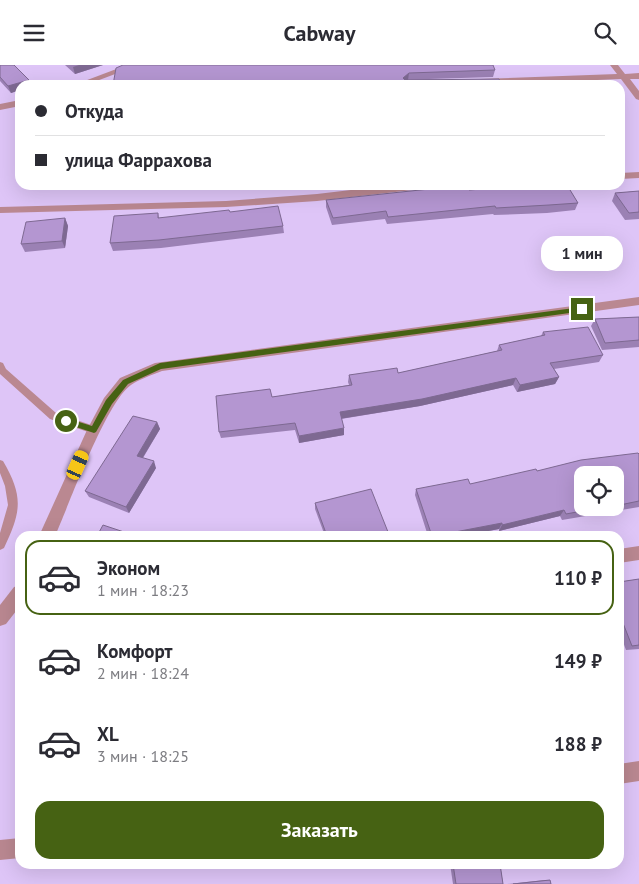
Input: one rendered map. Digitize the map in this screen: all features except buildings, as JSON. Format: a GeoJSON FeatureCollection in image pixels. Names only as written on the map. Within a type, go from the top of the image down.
{"type":"FeatureCollection","features":[{"type":"Feature","properties":{"kind":"street"},"geometry":{"type":"LineString","coordinates":[[92,80],[135,65]]}},
{"type":"Feature","properties":{"kind":"street"},"geometry":{"type":"LineString","coordinates":[[614,65],[625,80]]}},
{"type":"Feature","properties":{"kind":"street"},"geometry":{"type":"LineString","coordinates":[[534,80],[639,76]]}},
{"type":"Feature","properties":{"kind":"street"},"geometry":{"type":"LineString","coordinates":[[625,81],[639,97]]}},
{"type":"Feature","properties":{"kind":"street"},"geometry":{"type":"LineString","coordinates":[[0,107],[15,104]]}},
{"type":"Feature","properties":{"kind":"street"},"geometry":{"type":"LineString","coordinates":[[625,175],[639,175]]}},
{"type":"Feature","properties":{"kind":"street"},"geometry":{"type":"LineString","coordinates":[[0,210],[160,208],[302,199],[384,190]]}},
{"type":"Feature","properties":{"kind":"street"},"geometry":{"type":"LineString","coordinates":[[49,531],[94,430],[109,402],[125,382],[160,366],[639,301]]}},
{"type":"Feature","properties":{"kind":"street"},"geometry":{"type":"LineString","coordinates":[[624,555],[639,553]]}},
{"type":"Feature","properties":{"kind":"street"},"geometry":{"type":"LineString","coordinates":[[0,618],[15,599]]}},
{"type":"Feature","properties":{"kind":"street"},"geometry":{"type":"LineString","coordinates":[[624,773],[639,771]]}},
{"type":"Feature","properties":{"kind":"street"},"geometry":{"type":"LineString","coordinates":[[0,850],[15,848]]}},
{"type":"Feature","properties":{"kind":"lane"},"geometry":{"type":"LineString","coordinates":[[0,365],[2,371],[53,416],[94,430]]}},
{"type":"Feature","properties":{"kind":"lane"},"geometry":{"type":"LineString","coordinates":[[0,464],[15,499],[12,519],[0,545]]}},
{"type":"Feature","properties":{"kind":"route"},"geometry":{"type":"LineString","coordinates":[[66,421],[94,430],[109,402],[125,382],[160,366],[582,309]]}}]}
